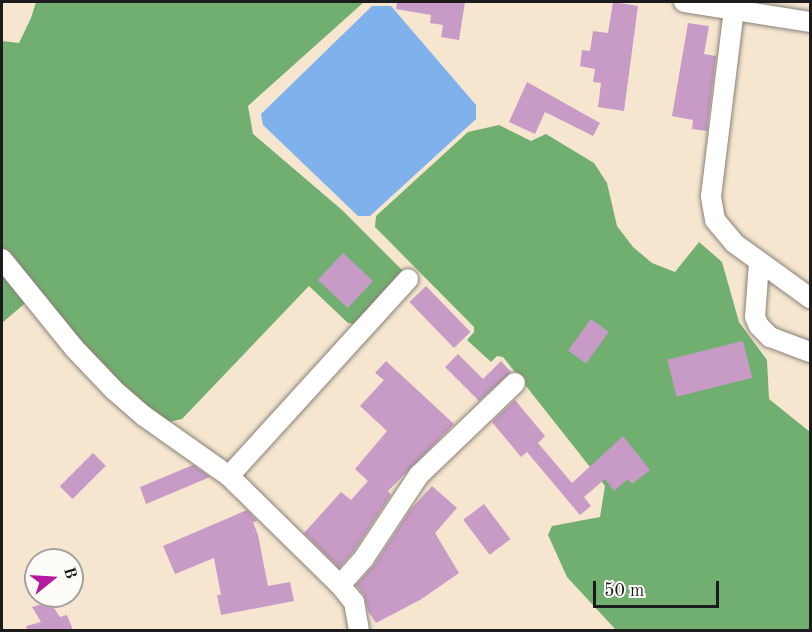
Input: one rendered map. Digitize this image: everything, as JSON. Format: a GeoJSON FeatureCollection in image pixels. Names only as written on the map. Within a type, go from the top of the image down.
{"type":"FeatureCollection","features":[{"type":"Feature","properties":{"kind":"street"},"geometry":{"type":"LineString","coordinates":[[684,2],[734,9],[756,7],[810,22]]}},
{"type":"Feature","properties":{"kind":"street"},"geometry":{"type":"LineString","coordinates":[[734,9],[711,197],[712,208],[719,228],[759,263],[810,298]]}},
{"type":"Feature","properties":{"kind":"street"},"geometry":{"type":"LineString","coordinates":[[2,259],[74,348],[114,390],[144,416],[230,476],[340,585],[354,602],[359,630]]}},
{"type":"Feature","properties":{"kind":"street"},"geometry":{"type":"LineString","coordinates":[[759,263],[755,317],[759,326],[770,336],[810,352]]}},
{"type":"Feature","properties":{"kind":"street"},"geometry":{"type":"LineString","coordinates":[[230,476],[408,279]]}},
{"type":"Feature","properties":{"kind":"street"},"geometry":{"type":"LineString","coordinates":[[340,585],[364,558],[419,475],[515,383]]}},
{"type":"Feature","properties":{"kind":"green space"},"geometry":{"type":"Polygon","coordinates":[[[36,2],[364,2],[248,106],[253,134],[342,210],[403,271],[397,283],[355,324],[348,323],[309,286],[182,419],[169,422],[134,397],[95,362],[59,318],[46,296],[37,293],[2,323],[2,41],[19,43],[36,2]]]}},
{"type":"Feature","properties":{"kind":"green space"},"geometry":{"type":"Polygon","coordinates":[[[499,125],[531,141],[546,134],[594,163],[607,183],[617,226],[633,247],[652,263],[675,272],[699,242],[722,262],[739,322],[767,360],[769,399],[810,432],[810,630],[616,630],[567,577],[548,535],[552,526],[600,517],[605,486],[503,357],[497,356],[491,362],[467,340],[474,332],[474,327],[375,227],[376,216],[468,132],[499,125]]]}},
{"type":"Feature","properties":{"kind":"water"},"geometry":{"type":"Polygon","coordinates":[[[372,6],[391,6],[476,105],[476,119],[370,216],[358,216],[263,125],[261,114],[372,6]]]}},
{"type":"Feature","properties":{"kind":"building"},"geometry":{"type":"Polygon","coordinates":[[[397,2],[465,2],[459,40],[441,37],[443,25],[430,23],[431,15],[396,9],[397,2]]]}},
{"type":"Feature","properties":{"kind":"building"},"geometry":{"type":"Polygon","coordinates":[[[613,2],[638,6],[624,111],[598,107],[601,83],[593,82],[595,69],[580,66],[582,50],[590,51],[593,31],[608,33],[613,2]]]}},
{"type":"Feature","properties":{"kind":"building"},"geometry":{"type":"Polygon","coordinates":[[[688,23],[709,26],[704,54],[716,56],[707,131],[692,129],[693,120],[672,116],[688,23]]]}},
{"type":"Feature","properties":{"kind":"building"},"geometry":{"type":"Polygon","coordinates":[[[527,82],[600,123],[593,136],[545,112],[535,134],[509,122],[527,82]]]}},
{"type":"Feature","properties":{"kind":"building"},"geometry":{"type":"Polygon","coordinates":[[[343,253],[373,281],[348,308],[318,280],[343,253]]]}},
{"type":"Feature","properties":{"kind":"building"},"geometry":{"type":"Polygon","coordinates":[[[426,286],[470,332],[454,348],[409,302],[426,286]]]}},
{"type":"Feature","properties":{"kind":"building"},"geometry":{"type":"Polygon","coordinates":[[[591,319],[609,332],[586,363],[568,351],[591,319]]]}},
{"type":"Feature","properties":{"kind":"building"},"geometry":{"type":"Polygon","coordinates":[[[743,341],[752,378],[677,397],[667,360],[743,341]]]}},
{"type":"Feature","properties":{"kind":"building"},"geometry":{"type":"Polygon","coordinates":[[[458,354],[483,379],[501,361],[511,372],[479,401],[445,367],[458,354]]]}},
{"type":"Feature","properties":{"kind":"building"},"geometry":{"type":"Polygon","coordinates":[[[386,361],[454,424],[388,491],[391,495],[354,551],[339,568],[304,533],[341,492],[351,500],[368,481],[355,469],[387,431],[360,406],[384,380],[375,373],[386,361]]]}},
{"type":"Feature","properties":{"kind":"building"},"geometry":{"type":"Polygon","coordinates":[[[515,400],[545,436],[538,443],[572,483],[623,436],[650,470],[632,484],[628,479],[614,491],[605,479],[584,497],[591,506],[580,515],[527,452],[521,457],[492,422],[515,400]]]}},
{"type":"Feature","properties":{"kind":"building"},"geometry":{"type":"Polygon","coordinates":[[[93,453],[106,466],[72,499],[60,486],[93,453]]]}},
{"type":"Feature","properties":{"kind":"building"},"geometry":{"type":"Polygon","coordinates":[[[193,465],[210,477],[146,504],[140,487],[193,465]]]}},
{"type":"Feature","properties":{"kind":"building"},"geometry":{"type":"Polygon","coordinates":[[[432,486],[457,508],[435,533],[459,573],[420,600],[376,623],[368,611],[364,595],[356,585],[374,565],[411,509],[432,486]]]}},
{"type":"Feature","properties":{"kind":"building"},"geometry":{"type":"Polygon","coordinates":[[[484,504],[510,539],[490,555],[463,520],[484,504]]]}},
{"type":"Feature","properties":{"kind":"building"},"geometry":{"type":"Polygon","coordinates":[[[247,510],[257,521],[253,522],[258,535],[268,586],[290,582],[294,601],[221,615],[217,595],[221,595],[214,558],[175,574],[163,546],[247,510]]]}},
{"type":"Feature","properties":{"kind":"building"},"geometry":{"type":"Polygon","coordinates":[[[33,608],[54,608],[60,617],[67,615],[73,630],[27,630],[26,626],[41,622],[33,608]]]}}]}
